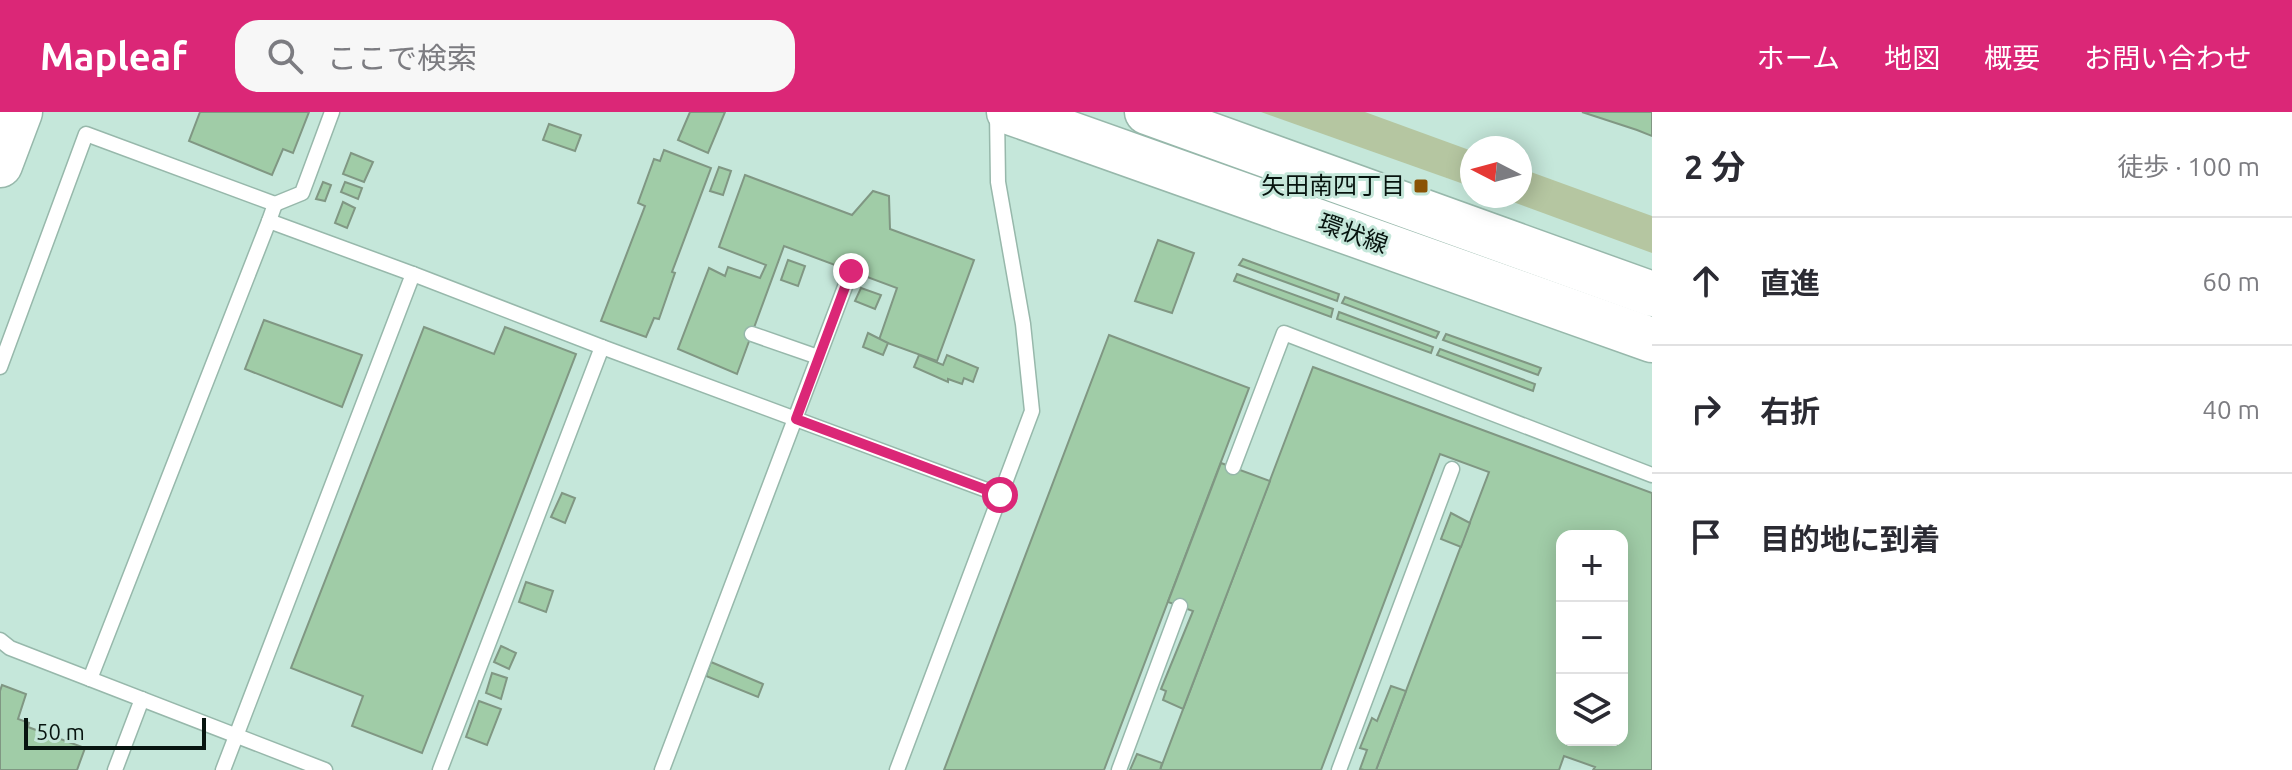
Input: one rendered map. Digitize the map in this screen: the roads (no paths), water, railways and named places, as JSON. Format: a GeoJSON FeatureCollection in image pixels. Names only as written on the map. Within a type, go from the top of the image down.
{"type":"FeatureCollection","features":[{"type":"Feature","properties":{"kind":"main road"},"geometry":{"type":"LineString","coordinates":[[0,165],[20,112]]}},
{"type":"Feature","properties":{"kind":"main road","name":"環状線"},"geometry":{"type":"LineString","coordinates":[[1009,112],[1652,340]]}},
{"type":"Feature","properties":{"kind":"main road","name":"環状線"},"geometry":{"type":"LineString","coordinates":[[1147,112],[1652,294]]}},
{"type":"Feature","properties":{"kind":"lane"},"geometry":{"type":"LineString","coordinates":[[0,367],[86,134],[275,204],[302,193],[332,112]]}},
{"type":"Feature","properties":{"kind":"lane"},"geometry":{"type":"LineString","coordinates":[[897,770],[1032,411],[1023,324],[998,182],[997,112]]}},
{"type":"Feature","properties":{"kind":"lane"},"geometry":{"type":"LineString","coordinates":[[90,679],[275,204]]}},
{"type":"Feature","properties":{"kind":"lane"},"geometry":{"type":"LineString","coordinates":[[269,221],[1000,495]]}},
{"type":"Feature","properties":{"kind":"lane"},"geometry":{"type":"LineString","coordinates":[[662,770],[851,271]]}},
{"type":"Feature","properties":{"kind":"lane"},"geometry":{"type":"LineString","coordinates":[[223,770],[413,274]]}},
{"type":"Feature","properties":{"kind":"lane"},"geometry":{"type":"LineString","coordinates":[[1233,467],[1284,333],[1652,475]]}},
{"type":"Feature","properties":{"kind":"lane"},"geometry":{"type":"LineString","coordinates":[[752,334],[818,357]]}},
{"type":"Feature","properties":{"kind":"lane"},"geometry":{"type":"LineString","coordinates":[[440,770],[602,347]]}},
{"type":"Feature","properties":{"kind":"lane"},"geometry":{"type":"LineString","coordinates":[[1339,770],[1452,469]]}},
{"type":"Feature","properties":{"kind":"lane"},"geometry":{"type":"LineString","coordinates":[[1119,770],[1180,606]]}},
{"type":"Feature","properties":{"kind":"lane"},"geometry":{"type":"LineString","coordinates":[[0,640],[10,648],[325,770]]}},
{"type":"Feature","properties":{"kind":"lane"},"geometry":{"type":"LineString","coordinates":[[115,770],[142,699]]}},
{"type":"Feature","properties":{"kind":"place","name":"矢田南四丁目"},"geometry":{"type":"Point","coordinates":[1421,186]}}]}
